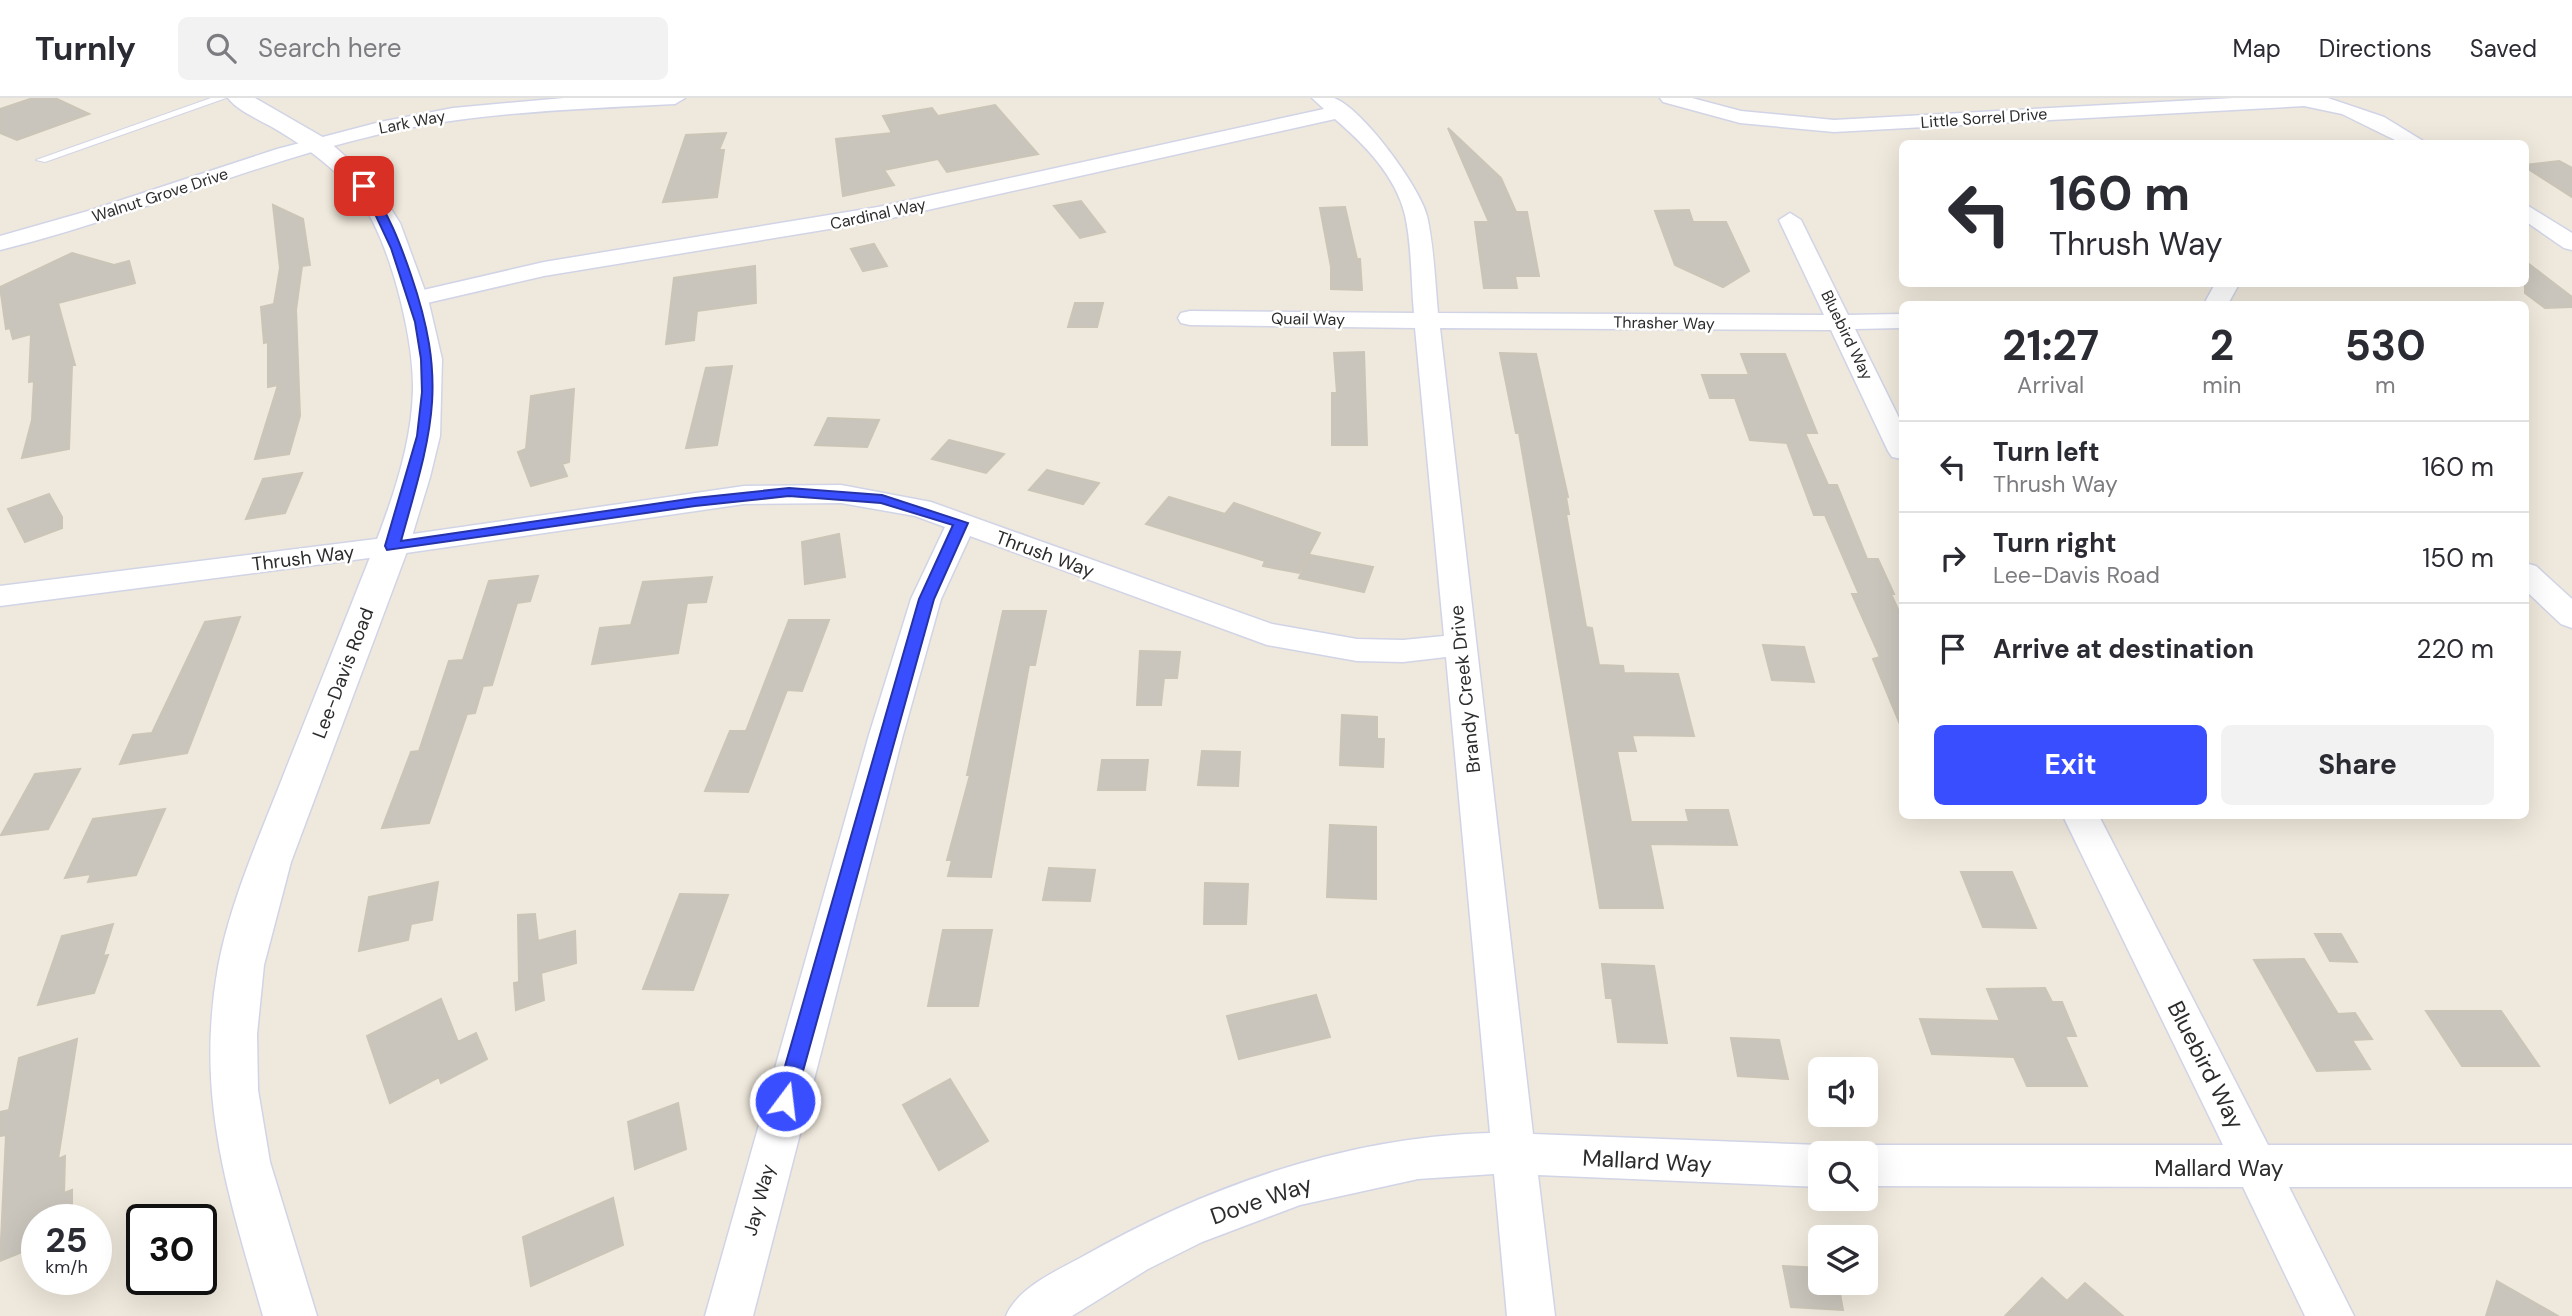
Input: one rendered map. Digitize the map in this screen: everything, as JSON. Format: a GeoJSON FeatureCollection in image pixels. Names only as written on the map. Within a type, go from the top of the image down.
{"type":"FeatureCollection","features":[{"type":"Feature","properties":{"kind":"main road","name":"Lee-Davis Road"},"geometry":{"type":"LineString","coordinates":[[239,98],[318,144],[351,172],[377,204],[414,299],[427,359],[428,392],[424,436],[392,546],[270,862],[241,965],[233,1034],[234,1090],[245,1162],[290,1316]]}},
{"type":"Feature","properties":{"kind":"street","name":"Lark Way"},"geometry":{"type":"LineString","coordinates":[[318,144],[379,128],[453,114],[675,98]]}},
{"type":"Feature","properties":{"kind":"street","name":"Little Sorrel Drive"},"geometry":{"type":"LineString","coordinates":[[1670,98],[1740,117],[1835,126],[2304,100],[2334,104],[2361,112],[2411,140]]}},
{"type":"Feature","properties":{"kind":"street","name":"Cardinal Way"},"geometry":{"type":"LineString","coordinates":[[414,299],[544,269],[770,234],[878,214],[1330,105]]}},
{"type":"Feature","properties":{"kind":"street","name":"Brandy Creek Drive"},"geometry":{"type":"LineString","coordinates":[[1330,105],[1384,154],[1408,192],[1416,215],[1531,1316]]}},
{"type":"Feature","properties":{"kind":"street","name":"Walnut Grove Drive"},"geometry":{"type":"LineString","coordinates":[[0,243],[86,219],[318,144]]}},
{"type":"Feature","properties":{"kind":"street"},"geometry":{"type":"LineString","coordinates":[[2529,214],[2572,243]]}},
{"type":"Feature","properties":{"kind":"street","name":"Bluebird Way"},"geometry":{"type":"LineString","coordinates":[[1790,220],[1899,445]]}},
{"type":"Feature","properties":{"kind":"street","name":"Quail Way"},"geometry":{"type":"LineString","coordinates":[[1190,318],[1426,320]]}},
{"type":"Feature","properties":{"kind":"street","name":"Thrasher Way"},"geometry":{"type":"LineString","coordinates":[[1426,320],[1899,321]]}},
{"type":"Feature","properties":{"kind":"street","name":"Thrush Way"},"geometry":{"type":"LineString","coordinates":[[0,596],[392,546],[731,497],[789,492],[882,499],[961,523],[1267,634],[1357,650],[1403,651],[1460,645]]}},
{"type":"Feature","properties":{"kind":"street","name":"Jay Way"},"geometry":{"type":"LineString","coordinates":[[729,1316],[886,735],[926,599],[961,523]]}},
{"type":"Feature","properties":{"kind":"street"},"geometry":{"type":"LineString","coordinates":[[2529,577],[2572,617]]}},
{"type":"Feature","properties":{"kind":"street","name":"Bluebird Way"},"geometry":{"type":"LineString","coordinates":[[2083,819],[2330,1316]]}},
{"type":"Feature","properties":{"kind":"street","name":"Dove Way"},"geometry":{"type":"LineString","coordinates":[[1030,1316],[1120,1261],[1203,1220],[1253,1200],[1342,1174],[1392,1165],[1474,1154],[1515,1154]]}},
{"type":"Feature","properties":{"kind":"street","name":"Mallard Way"},"geometry":{"type":"LineString","coordinates":[[1515,1154],[1730,1165],[1808,1166]]}},
{"type":"Feature","properties":{"kind":"street","name":"Mallard Way"},"geometry":{"type":"LineString","coordinates":[[1878,1166],[2572,1166]]}},
{"type":"Feature","properties":{"kind":"lane"},"geometry":{"type":"LineString","coordinates":[[41,160],[221,98]]}},
{"type":"Feature","properties":{"kind":"building"},"geometry":{"type":"Polygon","coordinates":[[[33,98],[55,98],[89,114],[17,140],[0,133],[0,109],[33,98]]]}},
{"type":"Feature","properties":{"kind":"building"},"geometry":{"type":"Polygon","coordinates":[[[995,105],[1038,154],[947,172],[938,159],[884,170],[894,185],[843,196],[836,139],[892,133],[883,116],[932,108],[938,116],[995,105]]]}},
{"type":"Feature","properties":{"kind":"building"},"geometry":{"type":"Polygon","coordinates":[[[1448,128],[1501,178],[1516,212],[1527,212],[1539,276],[1515,276],[1517,288],[1484,288],[1475,222],[1489,222],[1448,128]]]}},
{"type":"Feature","properties":{"kind":"building"},"geometry":{"type":"Polygon","coordinates":[[[726,133],[719,150],[724,150],[717,197],[663,202],[686,135],[726,133]]]}},
{"type":"Feature","properties":{"kind":"building"},"geometry":{"type":"Polygon","coordinates":[[[2559,161],[2572,168],[2572,197],[2529,170],[2529,165],[2559,161]]]}},
{"type":"Feature","properties":{"kind":"building"},"geometry":{"type":"Polygon","coordinates":[[[1081,201],[1105,232],[1080,238],[1054,206],[1081,201]]]}},
{"type":"Feature","properties":{"kind":"building"},"geometry":{"type":"Polygon","coordinates":[[[273,205],[303,219],[310,265],[302,266],[296,310],[300,416],[289,454],[255,459],[278,385],[268,387],[268,342],[264,343],[261,307],[274,304],[280,268],[273,205]]]}},
{"type":"Feature","properties":{"kind":"building"},"geometry":{"type":"Polygon","coordinates":[[[1345,207],[1357,259],[1360,259],[1362,290],[1331,289],[1331,267],[1320,208],[1345,207]]]}},
{"type":"Feature","properties":{"kind":"building"},"geometry":{"type":"Polygon","coordinates":[[[1689,210],[1693,222],[1726,222],[1749,271],[1723,287],[1675,265],[1655,211],[1689,210]]]}},
{"type":"Feature","properties":{"kind":"building"},"geometry":{"type":"Polygon","coordinates":[[[874,244],[887,266],[863,271],[851,249],[874,244]]]}},
{"type":"Feature","properties":{"kind":"building"},"geometry":{"type":"Polygon","coordinates":[[[72,253],[114,265],[129,261],[135,283],[58,303],[75,365],[72,365],[69,449],[22,458],[32,420],[34,381],[29,382],[31,334],[13,339],[10,328],[6,329],[0,287],[72,253]]]}},
{"type":"Feature","properties":{"kind":"building"},"geometry":{"type":"Polygon","coordinates":[[[2529,264],[2572,297],[2572,307],[2545,308],[2525,293],[2525,287],[2529,287],[2529,264]]]}},
{"type":"Feature","properties":{"kind":"building"},"geometry":{"type":"Polygon","coordinates":[[[755,266],[756,303],[697,311],[694,340],[666,344],[674,278],[755,266]]]}},
{"type":"Feature","properties":{"kind":"building"},"geometry":{"type":"Polygon","coordinates":[[[1075,303],[1103,303],[1097,327],[1068,327],[1075,303]]]}},
{"type":"Feature","properties":{"kind":"building"},"geometry":{"type":"Polygon","coordinates":[[[1364,352],[1367,445],[1332,445],[1332,393],[1337,393],[1334,353],[1364,352]]]}},
{"type":"Feature","properties":{"kind":"building"},"geometry":{"type":"Polygon","coordinates":[[[1500,353],[1536,354],[1568,497],[1569,514],[1566,514],[1586,627],[1592,628],[1599,665],[1623,666],[1624,673],[1678,674],[1694,736],[1632,735],[1636,751],[1617,751],[1631,822],[1689,822],[1686,810],[1728,810],[1737,845],[1650,844],[1663,908],[1600,908],[1519,433],[1516,433],[1500,353]]]}},
{"type":"Feature","properties":{"kind":"building"},"geometry":{"type":"Polygon","coordinates":[[[1741,354],[1785,354],[1817,433],[1805,433],[1828,485],[1837,485],[1867,559],[1878,559],[1894,594],[1891,594],[1899,611],[1899,722],[1873,659],[1880,657],[1852,594],[1859,594],[1825,515],[1814,515],[1787,443],[1750,440],[1735,398],[1710,398],[1702,375],[1749,375],[1741,354]]]}},
{"type":"Feature","properties":{"kind":"building"},"geometry":{"type":"Polygon","coordinates":[[[732,366],[717,445],[686,448],[706,368],[732,366]]]}},
{"type":"Feature","properties":{"kind":"building"},"geometry":{"type":"Polygon","coordinates":[[[574,389],[569,462],[562,464],[567,476],[531,486],[518,452],[526,449],[531,396],[574,389]]]}},
{"type":"Feature","properties":{"kind":"building"},"geometry":{"type":"Polygon","coordinates":[[[828,418],[879,420],[867,447],[815,445],[828,418]]]}},
{"type":"Feature","properties":{"kind":"building"},"geometry":{"type":"Polygon","coordinates":[[[949,440],[1004,454],[986,473],[932,459],[949,440]]]}},
{"type":"Feature","properties":{"kind":"building"},"geometry":{"type":"Polygon","coordinates":[[[1047,470],[1099,483],[1083,504],[1029,490],[1047,470]]]}},
{"type":"Feature","properties":{"kind":"building"},"geometry":{"type":"Polygon","coordinates":[[[302,473],[285,513],[246,519],[263,479],[302,473]]]}},
{"type":"Feature","properties":{"kind":"building"},"geometry":{"type":"Polygon","coordinates":[[[49,494],[62,517],[62,528],[25,542],[8,509],[49,494]]]}},
{"type":"Feature","properties":{"kind":"building"},"geometry":{"type":"Polygon","coordinates":[[[1169,497],[1225,514],[1234,503],[1320,533],[1299,573],[1263,566],[1265,561],[1146,524],[1169,497]]]}},
{"type":"Feature","properties":{"kind":"building"},"geometry":{"type":"Polygon","coordinates":[[[839,534],[845,577],[805,584],[802,542],[839,534]]]}},
{"type":"Feature","properties":{"kind":"building"},"geometry":{"type":"Polygon","coordinates":[[[1310,555],[1373,567],[1364,592],[1299,578],[1310,555]]]}},
{"type":"Feature","properties":{"kind":"building"},"geometry":{"type":"Polygon","coordinates":[[[538,576],[530,601],[517,603],[492,685],[483,686],[475,713],[467,714],[429,823],[382,828],[411,752],[419,751],[449,661],[463,660],[489,581],[538,576]]]}},
{"type":"Feature","properties":{"kind":"building"},"geometry":{"type":"Polygon","coordinates":[[[712,577],[706,602],[687,603],[678,653],[592,664],[600,628],[631,625],[643,582],[712,577]]]}},
{"type":"Feature","properties":{"kind":"building"},"geometry":{"type":"Polygon","coordinates":[[[1003,611],[1046,611],[1035,665],[1029,665],[991,877],[948,876],[952,860],[947,860],[970,775],[967,775],[1003,611]]]}},
{"type":"Feature","properties":{"kind":"building"},"geometry":{"type":"Polygon","coordinates":[[[240,617],[187,753],[120,764],[133,735],[152,733],[205,622],[240,617]]]}},
{"type":"Feature","properties":{"kind":"building"},"geometry":{"type":"Polygon","coordinates":[[[789,620],[829,620],[802,691],[787,690],[748,792],[705,791],[730,731],[746,731],[789,620]]]}},
{"type":"Feature","properties":{"kind":"building"},"geometry":{"type":"Polygon","coordinates":[[[1763,645],[1804,647],[1814,682],[1772,680],[1763,645]]]}},
{"type":"Feature","properties":{"kind":"building"},"geometry":{"type":"Polygon","coordinates":[[[1140,651],[1180,652],[1177,678],[1164,678],[1161,705],[1137,705],[1140,651]]]}},
{"type":"Feature","properties":{"kind":"building"},"geometry":{"type":"Polygon","coordinates":[[[1342,715],[1377,717],[1377,739],[1384,739],[1383,767],[1340,765],[1342,715]]]}},
{"type":"Feature","properties":{"kind":"building"},"geometry":{"type":"Polygon","coordinates":[[[1202,751],[1240,752],[1238,786],[1198,785],[1202,751]]]}},
{"type":"Feature","properties":{"kind":"building"},"geometry":{"type":"Polygon","coordinates":[[[1102,760],[1148,760],[1145,790],[1098,790],[1102,760]]]}},
{"type":"Feature","properties":{"kind":"building"},"geometry":{"type":"Polygon","coordinates":[[[80,769],[48,829],[1,835],[35,774],[80,769]]]}},
{"type":"Feature","properties":{"kind":"building"},"geometry":{"type":"Polygon","coordinates":[[[165,809],[136,875],[88,882],[91,874],[65,878],[93,819],[165,809]]]}},
{"type":"Feature","properties":{"kind":"building"},"geometry":{"type":"Polygon","coordinates":[[[1330,825],[1376,827],[1376,899],[1327,897],[1330,825]]]}},
{"type":"Feature","properties":{"kind":"building"},"geometry":{"type":"Polygon","coordinates":[[[1049,868],[1095,870],[1090,901],[1043,900],[1049,868]]]}},
{"type":"Feature","properties":{"kind":"building"},"geometry":{"type":"Polygon","coordinates":[[[1961,872],[2012,872],[2036,928],[1983,927],[1961,872]]]}},
{"type":"Feature","properties":{"kind":"building"},"geometry":{"type":"Polygon","coordinates":[[[438,882],[432,920],[411,924],[408,940],[359,951],[369,897],[438,882]]]}},
{"type":"Feature","properties":{"kind":"building"},"geometry":{"type":"Polygon","coordinates":[[[1205,883],[1248,884],[1246,924],[1204,924],[1205,883]]]}},
{"type":"Feature","properties":{"kind":"building"},"geometry":{"type":"Polygon","coordinates":[[[680,894],[728,895],[693,990],[643,989],[680,894]]]}},
{"type":"Feature","properties":{"kind":"building"},"geometry":{"type":"Polygon","coordinates":[[[535,914],[538,941],[575,931],[576,963],[541,973],[544,1000],[516,1010],[514,983],[519,982],[518,915],[535,914]]]}},
{"type":"Feature","properties":{"kind":"building"},"geometry":{"type":"Polygon","coordinates":[[[113,924],[103,956],[108,955],[94,993],[38,1005],[62,936],[113,924]]]}},
{"type":"Feature","properties":{"kind":"building"},"geometry":{"type":"Polygon","coordinates":[[[943,930],[992,930],[978,1006],[928,1006],[943,930]]]}},
{"type":"Feature","properties":{"kind":"building"},"geometry":{"type":"Polygon","coordinates":[[[2315,934],[2341,934],[2357,962],[2330,961],[2315,934]]]}},
{"type":"Feature","properties":{"kind":"building"},"geometry":{"type":"Polygon","coordinates":[[[2304,959],[2338,1014],[2355,1013],[2372,1039],[2352,1040],[2370,1069],[2317,1071],[2254,960],[2304,959]]]}},
{"type":"Feature","properties":{"kind":"building"},"geometry":{"type":"Polygon","coordinates":[[[1602,964],[1654,966],[1667,1043],[1618,1042],[1612,998],[1606,998],[1602,964]]]}},
{"type":"Feature","properties":{"kind":"building"},"geometry":{"type":"Polygon","coordinates":[[[2045,988],[2052,1002],[2062,1002],[2076,1036],[2065,1036],[2087,1086],[2027,1086],[2014,1057],[1932,1054],[1920,1019],[2000,1021],[1987,989],[2045,988]]]}},
{"type":"Feature","properties":{"kind":"building"},"geometry":{"type":"Polygon","coordinates":[[[1316,995],[1330,1037],[1239,1059],[1227,1016],[1316,995]]]}},
{"type":"Feature","properties":{"kind":"building"},"geometry":{"type":"Polygon","coordinates":[[[441,999],[458,1042],[476,1033],[487,1059],[441,1083],[439,1077],[390,1103],[367,1036],[441,999]]]}},
{"type":"Feature","properties":{"kind":"building"},"geometry":{"type":"Polygon","coordinates":[[[2426,1011],[2501,1011],[2539,1066],[2462,1066],[2426,1011]]]}},
{"type":"Feature","properties":{"kind":"building"},"geometry":{"type":"Polygon","coordinates":[[[1731,1038],[1779,1040],[1788,1079],[1738,1076],[1731,1038]]]}},
{"type":"Feature","properties":{"kind":"building"},"geometry":{"type":"Polygon","coordinates":[[[77,1039],[58,1159],[65,1156],[64,1193],[72,1190],[72,1204],[21,1204],[21,1252],[0,1261],[6,1135],[0,1136],[0,1112],[9,1110],[19,1058],[77,1039]]]}},
{"type":"Feature","properties":{"kind":"building"},"geometry":{"type":"Polygon","coordinates":[[[950,1079],[988,1141],[939,1170],[903,1105],[950,1079]]]}},
{"type":"Feature","properties":{"kind":"building"},"geometry":{"type":"Polygon","coordinates":[[[678,1103],[686,1149],[635,1169],[628,1122],[678,1103]]]}},
{"type":"Feature","properties":{"kind":"building"},"geometry":{"type":"Polygon","coordinates":[[[613,1198],[623,1245],[531,1286],[523,1237],[613,1198]]]}},
{"type":"Feature","properties":{"kind":"building"},"geometry":{"type":"Polygon","coordinates":[[[1783,1266],[1808,1267],[1808,1295],[1840,1295],[1843,1310],[1791,1307],[1783,1266]]]}},
{"type":"Feature","properties":{"kind":"building"},"geometry":{"type":"Polygon","coordinates":[[[2042,1278],[2067,1301],[2085,1283],[2123,1316],[2005,1316],[2042,1278]]]}},
{"type":"Feature","properties":{"kind":"building"},"geometry":{"type":"Polygon","coordinates":[[[2497,1281],[2558,1316],[2486,1316],[2497,1281]]]}},
{"type":"Feature","properties":{"kind":"route"},"geometry":{"type":"LineString","coordinates":[[364,186],[387,223],[421,322],[427,359],[428,392],[424,436],[392,546],[744,495],[789,492],[882,499],[921,508],[961,523],[926,599],[785,1101]]}}]}
